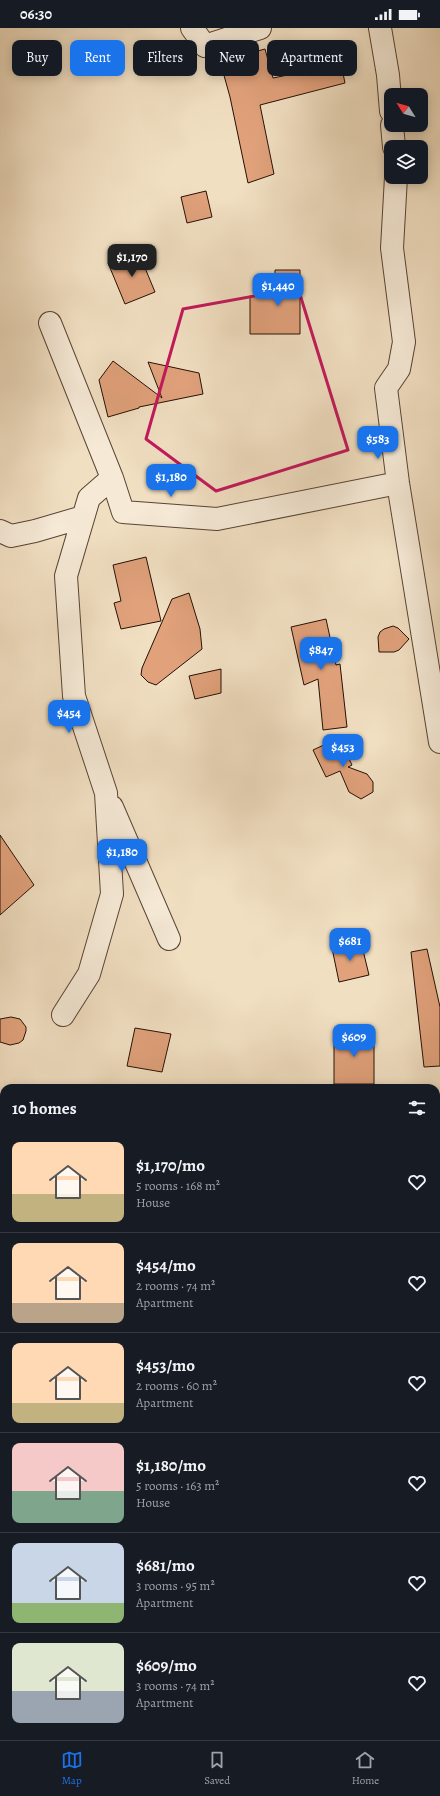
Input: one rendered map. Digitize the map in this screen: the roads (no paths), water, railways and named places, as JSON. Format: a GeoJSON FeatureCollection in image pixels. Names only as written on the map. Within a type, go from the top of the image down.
{"type":"FeatureCollection","features":[{"type":"Feature","properties":{"kind":"street"},"geometry":{"type":"LineString","coordinates":[[192,28],[205,46],[260,28]]}},
{"type":"Feature","properties":{"kind":"street"},"geometry":{"type":"LineString","coordinates":[[380,28],[388,88]]}},
{"type":"Feature","properties":{"kind":"street"},"geometry":{"type":"LineString","coordinates":[[396,184],[392,248],[404,342],[399,369],[386,388],[398,483],[440,742]]}},
{"type":"Feature","properties":{"kind":"street"},"geometry":{"type":"LineString","coordinates":[[50,323],[112,478],[123,512],[217,519],[398,483]]}},
{"type":"Feature","properties":{"kind":"street"},"geometry":{"type":"LineString","coordinates":[[112,478],[89,498],[66,576],[74,696],[106,793],[169,939]]}},
{"type":"Feature","properties":{"kind":"street"},"geometry":{"type":"LineString","coordinates":[[0,532],[11,536],[35,531],[83,517]]}},
{"type":"Feature","properties":{"kind":"street"},"geometry":{"type":"LineString","coordinates":[[63,1015],[89,974],[112,894],[106,793]]}}]}
